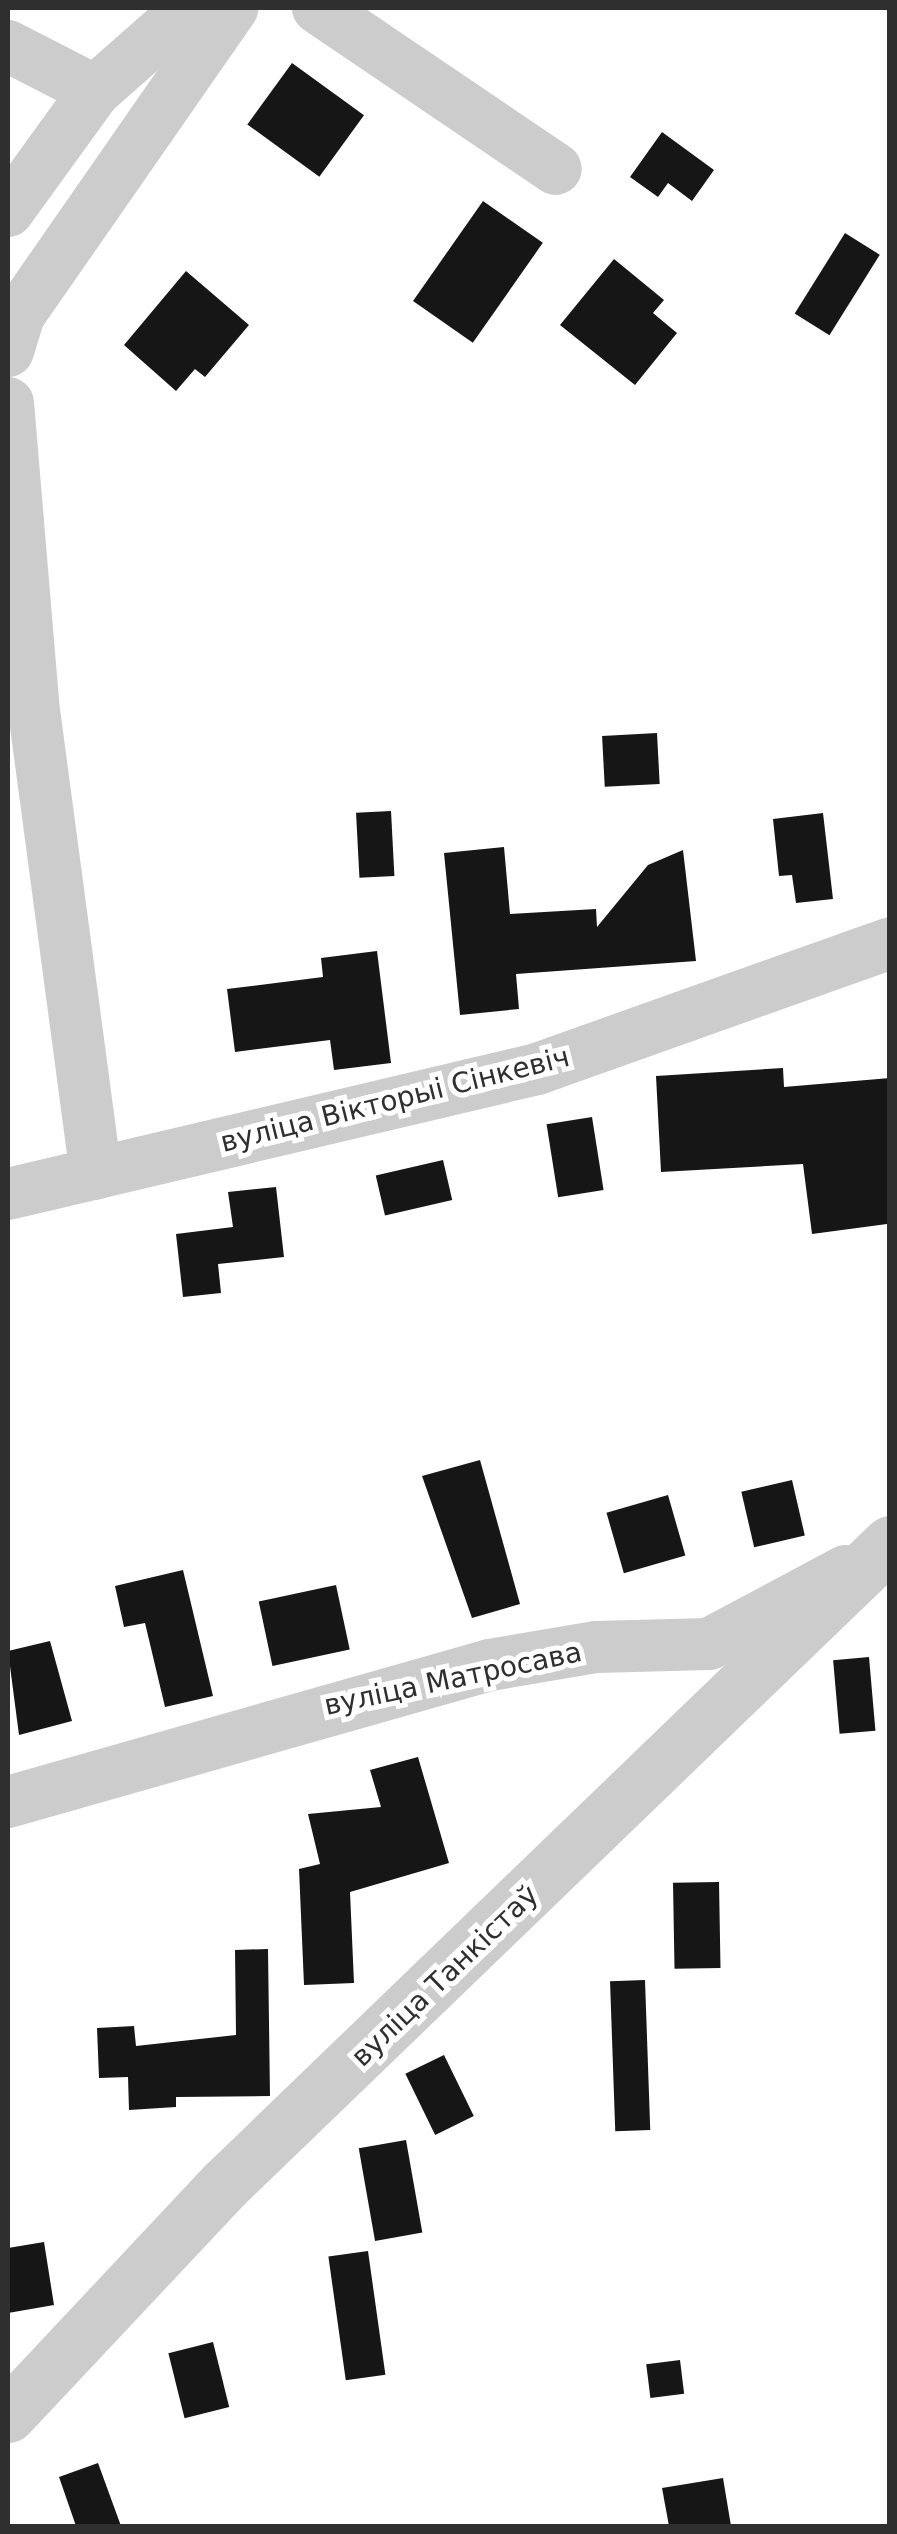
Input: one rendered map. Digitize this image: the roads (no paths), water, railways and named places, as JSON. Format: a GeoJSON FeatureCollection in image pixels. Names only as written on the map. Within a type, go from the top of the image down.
{"type":"FeatureCollection","features":[{"type":"Feature","properties":{"kind":"street"},"geometry":{"type":"LineString","coordinates":[[8,211],[88,101],[189,8]]}},
{"type":"Feature","properties":{"kind":"street"},"geometry":{"type":"LineString","coordinates":[[8,350],[19,316],[232,8]]}},
{"type":"Feature","properties":{"kind":"street"},"geometry":{"type":"LineString","coordinates":[[318,8],[556,169]]}},
{"type":"Feature","properties":{"kind":"street"},"geometry":{"type":"LineString","coordinates":[[8,46],[88,101]]}},
{"type":"Feature","properties":{"kind":"street"},"geometry":{"type":"LineString","coordinates":[[88,101],[94,204]]}},
{"type":"Feature","properties":{"kind":"street"},"geometry":{"type":"LineString","coordinates":[[8,402],[33,703],[96,1174]]}},
{"type":"Feature","properties":{"kind":"street","name":"вуліца Вікторыі Сінкевіч"},"geometry":{"type":"LineString","coordinates":[[8,1194],[537,1069],[890,943]]}},
{"type":"Feature","properties":{"kind":"street","name":"вуліца Матросава"},"geometry":{"type":"LineString","coordinates":[[8,1802],[490,1665],[596,1648],[709,1644],[885,1556]]}},
{"type":"Feature","properties":{"kind":"street","name":"вуліца Танкістаў"},"geometry":{"type":"LineString","coordinates":[[8,2415],[224,2185],[885,1556]]}}]}
